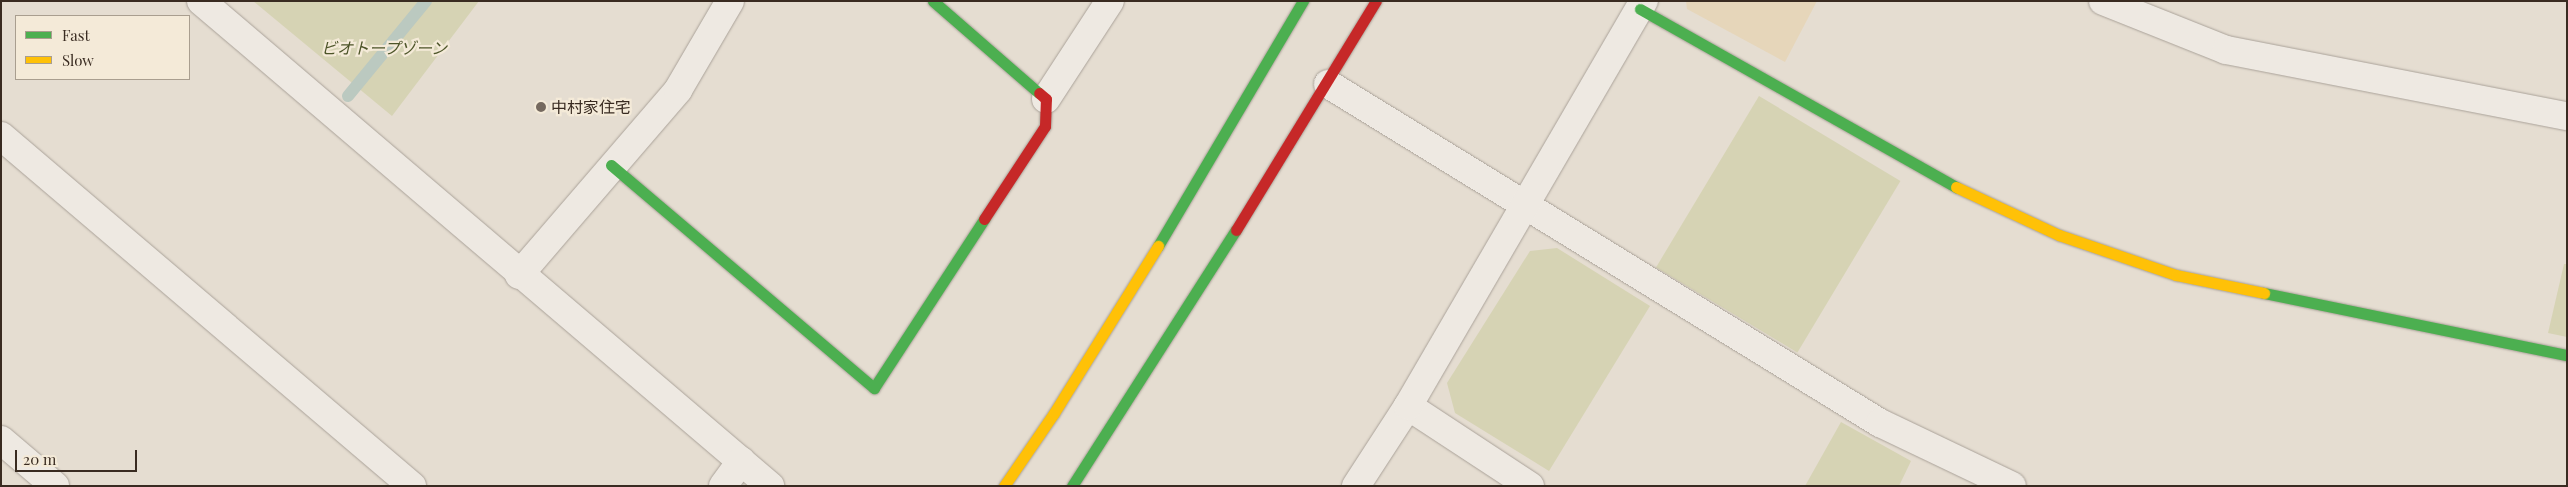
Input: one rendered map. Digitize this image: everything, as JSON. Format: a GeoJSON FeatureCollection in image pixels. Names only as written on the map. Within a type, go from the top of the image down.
{"type":"FeatureCollection","features":[{"type":"Feature","properties":{"kind":"street"},"geometry":{"type":"LineString","coordinates":[[201,1],[519,275],[770,486]]}},
{"type":"Feature","properties":{"kind":"street"},"geometry":{"type":"LineString","coordinates":[[519,275],[611,165],[678,90],[730,1]]}},
{"type":"Feature","properties":{"kind":"street"},"geometry":{"type":"LineString","coordinates":[[933,1],[1046,99]]}},
{"type":"Feature","properties":{"kind":"street"},"geometry":{"type":"LineString","coordinates":[[611,165],[874,388],[1046,126],[1046,99],[1110,1]]}},
{"type":"Feature","properties":{"kind":"street"},"geometry":{"type":"LineString","coordinates":[[1004,486],[1054,413],[1179,212],[1303,1]]}},
{"type":"Feature","properties":{"kind":"street"},"geometry":{"type":"LineString","coordinates":[[1072,486],[1328,84],[1376,1]]}},
{"type":"Feature","properties":{"kind":"street"},"geometry":{"type":"LineString","coordinates":[[2103,1],[2226,50],[2567,116]]}},
{"type":"Feature","properties":{"kind":"street"},"geometry":{"type":"LineString","coordinates":[[1356,486],[1408,406],[1642,5],[1970,195],[2059,235],[2176,275],[2567,355]]}},
{"type":"Feature","properties":{"kind":"street"},"geometry":{"type":"LineString","coordinates":[[1328,84],[1525,208],[1880,423],[2012,486]]}},
{"type":"Feature","properties":{"kind":"street"},"geometry":{"type":"LineString","coordinates":[[1,136],[412,486]]}},
{"type":"Feature","properties":{"kind":"street"},"geometry":{"type":"LineString","coordinates":[[1408,406],[1530,486]]}},
{"type":"Feature","properties":{"kind":"street"},"geometry":{"type":"LineString","coordinates":[[1,440],[55,486]]}},
{"type":"Feature","properties":{"kind":"street"},"geometry":{"type":"LineString","coordinates":[[723,486],[741,461]]}},
{"type":"Feature","properties":{"kind":"green space","name":"ビオトープゾーン"},"geometry":{"type":"Polygon","coordinates":[[[253,1],[479,1],[392,116],[253,1]]]}},
{"type":"Feature","properties":{"kind":"green space"},"geometry":{"type":"Polygon","coordinates":[[[1759,96],[1900,181],[1797,352],[1656,267],[1759,96]]]}},
{"type":"Feature","properties":{"kind":"green space"},"geometry":{"type":"Polygon","coordinates":[[[1557,248],[1650,306],[1549,471],[1455,413],[1447,383],[1530,251],[1557,248]]]}},
{"type":"Feature","properties":{"kind":"green space"},"geometry":{"type":"Polygon","coordinates":[[[2564,264],[2567,264],[2567,337],[2548,333],[2564,264]]]}},
{"type":"Feature","properties":{"kind":"green space"},"geometry":{"type":"Polygon","coordinates":[[[1841,422],[1911,461],[1899,486],[1805,486],[1841,422]]]}},
{"type":"Feature","properties":{"kind":"sand"},"geometry":{"type":"Polygon","coordinates":[[[1686,1],[1817,1],[1785,62],[1687,9],[1686,1]]]}},
{"type":"Feature","properties":{"kind":"waterway"},"geometry":{"type":"LineString","coordinates":[[348,96],[426,1]]}},
{"type":"Feature","properties":{"kind":"traffic: fast"},"geometry":{"type":"LineString","coordinates":[[933,1],[1039,93]]}},
{"type":"Feature","properties":{"kind":"traffic: fast"},"geometry":{"type":"LineString","coordinates":[[1158,246],[1303,1]]}},
{"type":"Feature","properties":{"kind":"traffic: fast"},"geometry":{"type":"LineString","coordinates":[[1640,9],[1956,187]]}},
{"type":"Feature","properties":{"kind":"traffic: fast"},"geometry":{"type":"LineString","coordinates":[[611,165],[874,388],[984,219]]}},
{"type":"Feature","properties":{"kind":"traffic: fast"},"geometry":{"type":"LineString","coordinates":[[1072,486],[1236,230]]}},
{"type":"Feature","properties":{"kind":"traffic: fast"},"geometry":{"type":"LineString","coordinates":[[2264,293],[2567,355]]}},
{"type":"Feature","properties":{"kind":"traffic: slow"},"geometry":{"type":"LineString","coordinates":[[1956,187],[2059,235],[2176,275],[2264,293]]}},
{"type":"Feature","properties":{"kind":"traffic: slow"},"geometry":{"type":"LineString","coordinates":[[1004,486],[1054,413],[1158,246]]}},
{"type":"Feature","properties":{"kind":"traffic: jam"},"geometry":{"type":"LineString","coordinates":[[1236,230],[1376,1]]}},
{"type":"Feature","properties":{"kind":"traffic: jam"},"geometry":{"type":"LineString","coordinates":[[984,219],[1045,126],[1046,99],[1039,93]]}},
{"type":"Feature","properties":{"kind":"place","name":"中村家住宅"},"geometry":{"type":"Point","coordinates":[541,107]}}]}
